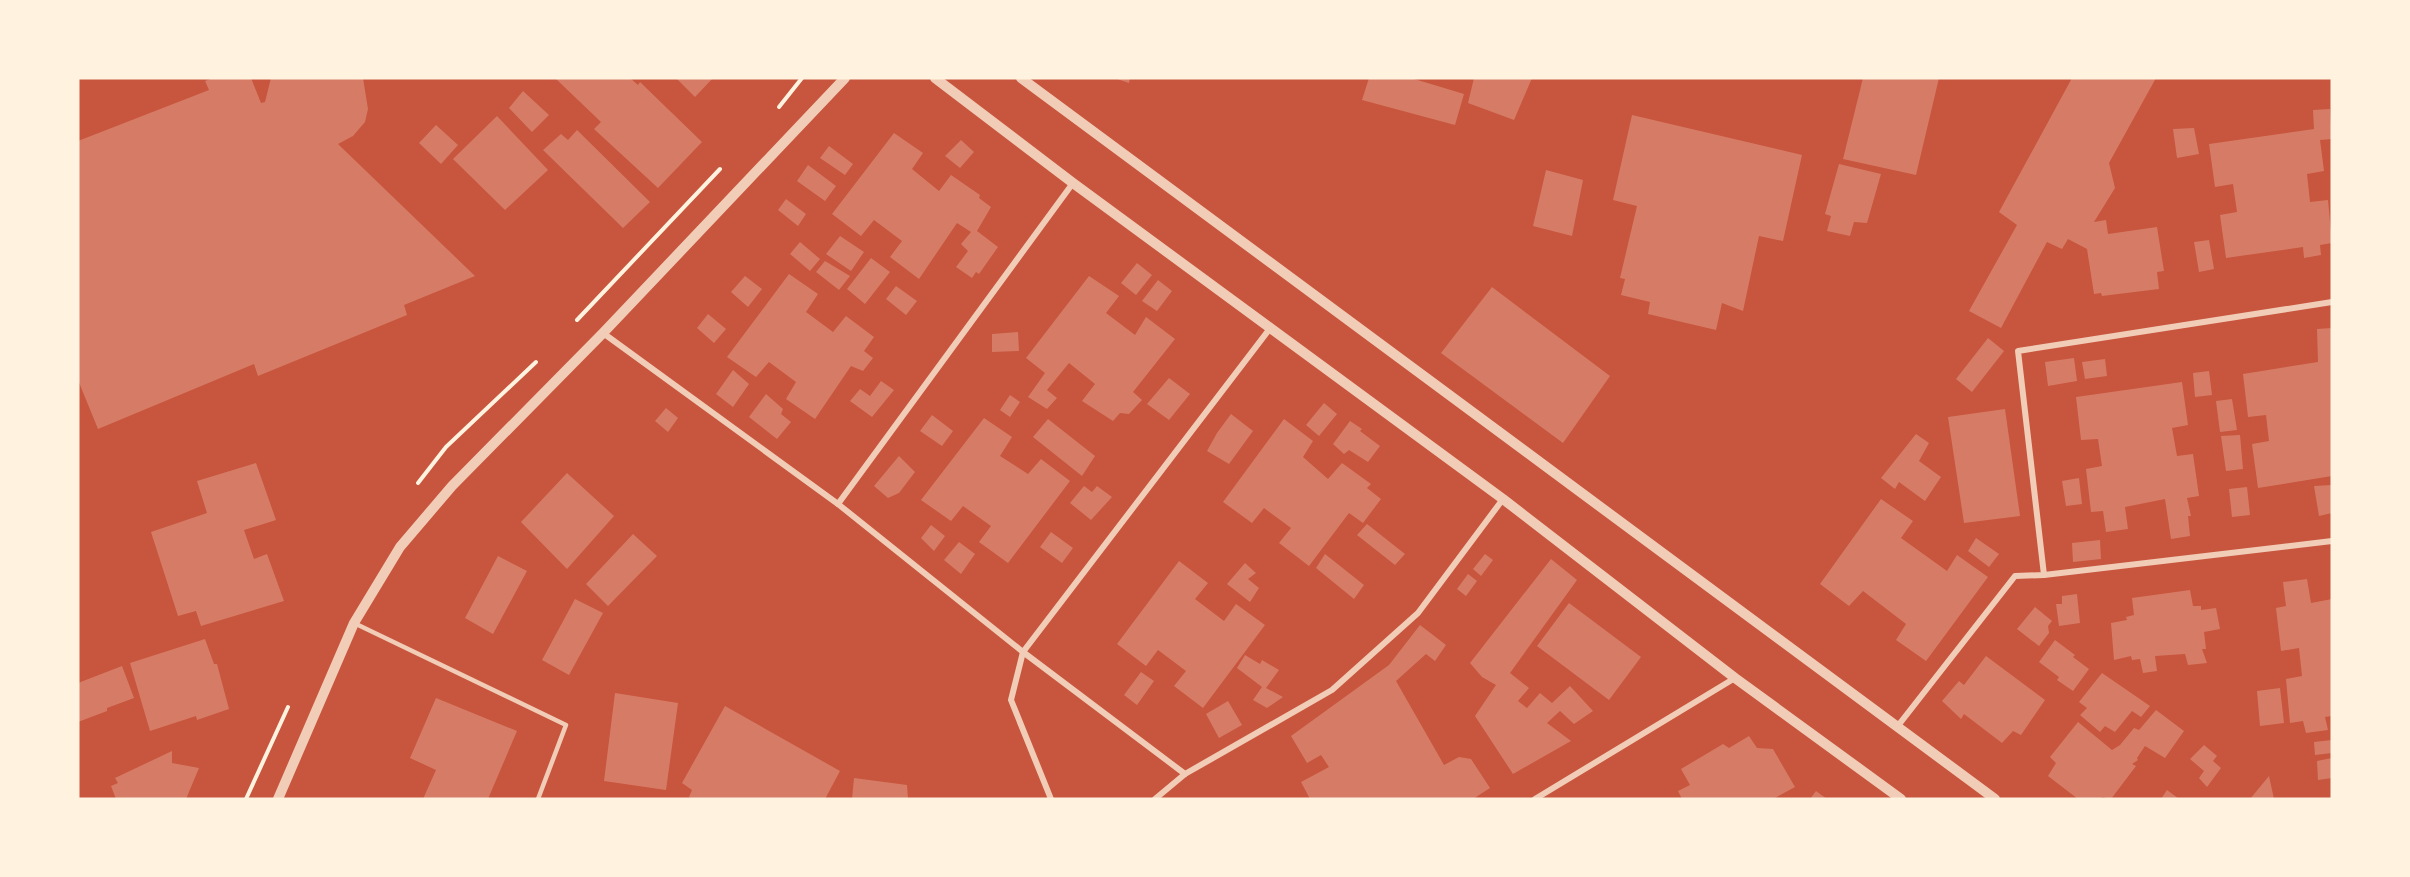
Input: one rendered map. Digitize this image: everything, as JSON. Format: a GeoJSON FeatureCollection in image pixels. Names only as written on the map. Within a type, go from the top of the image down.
{"type":"FeatureCollection","features":[{"type":"Feature","properties":{"kind":"street"},"geometry":{"type":"LineString","coordinates":[[278,799],[354,623],[400,547],[437,503],[603,333],[845,78]]}},
{"type":"Feature","properties":{"kind":"street"},"geometry":{"type":"LineString","coordinates":[[934,78],[1503,499],[1735,678],[1901,799]]}},
{"type":"Feature","properties":{"kind":"street"},"geometry":{"type":"LineString","coordinates":[[1022,78],[1995,799]]}},
{"type":"Feature","properties":{"kind":"street"},"geometry":{"type":"LineString","coordinates":[[838,504],[1073,183]]}},
{"type":"Feature","properties":{"kind":"street"},"geometry":{"type":"LineString","coordinates":[[2044,575],[2018,351],[2332,302]]}},
{"type":"Feature","properties":{"kind":"street"},"geometry":{"type":"LineString","coordinates":[[1051,799],[1011,700],[1023,652],[1271,327]]}},
{"type":"Feature","properties":{"kind":"street"},"geometry":{"type":"LineString","coordinates":[[603,333],[838,504],[1023,652],[1185,774]]}},
{"type":"Feature","properties":{"kind":"street"},"geometry":{"type":"LineString","coordinates":[[1155,799],[1185,774],[1332,690],[1418,613],[1503,499]]}},
{"type":"Feature","properties":{"kind":"street"},"geometry":{"type":"LineString","coordinates":[[1897,727],[2015,576],[2044,575],[2332,541]]}},
{"type":"Feature","properties":{"kind":"street"},"geometry":{"type":"LineString","coordinates":[[1535,799],[1735,678]]}},
{"type":"Feature","properties":{"kind":"lane"},"geometry":{"type":"LineString","coordinates":[[354,623],[567,724],[538,799]]}},
{"type":"Feature","properties":{"kind":"path"},"geometry":{"type":"LineString","coordinates":[[777,110],[802,78]]}},
{"type":"Feature","properties":{"kind":"path"},"geometry":{"type":"LineString","coordinates":[[657,234],[721,168]]}},
{"type":"Feature","properties":{"kind":"building"},"geometry":{"type":"Polygon","coordinates":[[[213,78],[251,78],[261,103],[265,102],[271,78],[363,78],[368,109],[365,122],[353,136],[338,144],[475,276],[404,305],[407,315],[258,376],[254,364],[98,429],[78,380],[78,141],[209,90],[205,81],[213,78]]]}},
{"type":"Feature","properties":{"kind":"building"},"geometry":{"type":"Polygon","coordinates":[[[555,78],[630,78],[638,85],[640,82],[702,142],[658,188],[594,129],[601,122],[555,78]]]}},
{"type":"Feature","properties":{"kind":"building"},"geometry":{"type":"Polygon","coordinates":[[[676,78],[713,78],[695,97],[676,78]]]}},
{"type":"Feature","properties":{"kind":"building"},"geometry":{"type":"Polygon","coordinates":[[[1114,78],[1130,78],[1129,83],[1114,78]]]}},
{"type":"Feature","properties":{"kind":"building"},"geometry":{"type":"Polygon","coordinates":[[[1369,78],[1411,78],[1464,94],[1455,125],[1362,100],[1369,78]]]}},
{"type":"Feature","properties":{"kind":"building"},"geometry":{"type":"Polygon","coordinates":[[[1474,78],[1532,78],[1514,120],[1468,103],[1474,78]]]}},
{"type":"Feature","properties":{"kind":"building"},"geometry":{"type":"Polygon","coordinates":[[[1863,78],[1939,78],[1916,175],[1843,159],[1863,78]]]}},
{"type":"Feature","properties":{"kind":"building"},"geometry":{"type":"Polygon","coordinates":[[[2072,78],[2156,78],[2109,163],[2115,188],[2094,222],[2106,220],[2108,234],[2157,227],[2164,271],[2157,272],[2159,289],[2102,296],[2101,293],[2094,294],[2087,249],[2068,239],[2062,249],[2047,242],[2001,328],[1969,311],[2017,225],[1999,212],[2072,78]]]}},
{"type":"Feature","properties":{"kind":"building"},"geometry":{"type":"Polygon","coordinates":[[[523,91],[549,115],[532,132],[509,108],[523,91]]]}},
{"type":"Feature","properties":{"kind":"building"},"geometry":{"type":"Polygon","coordinates":[[[2330,109],[2332,139],[2320,140],[2324,171],[2307,174],[2310,202],[2328,200],[2332,243],[2320,245],[2321,255],[2304,258],[2303,247],[2226,258],[2220,215],[2237,212],[2233,184],[2215,187],[2209,144],[2314,129],[2313,110],[2330,109]]]}},
{"type":"Feature","properties":{"kind":"building"},"geometry":{"type":"Polygon","coordinates":[[[1632,115],[1802,155],[1783,241],[1759,236],[1743,311],[1722,303],[1716,330],[1648,314],[1650,302],[1621,295],[1625,279],[1620,278],[1637,206],[1613,200],[1632,115]]]}},
{"type":"Feature","properties":{"kind":"building"},"geometry":{"type":"Polygon","coordinates":[[[497,116],[548,170],[505,210],[453,159],[497,116]]]}},
{"type":"Feature","properties":{"kind":"building"},"geometry":{"type":"Polygon","coordinates":[[[436,125],[458,145],[441,164],[419,143],[436,125]]]}},
{"type":"Feature","properties":{"kind":"building"},"geometry":{"type":"Polygon","coordinates":[[[2194,128],[2199,154],[2177,158],[2173,129],[2194,128]]]}},
{"type":"Feature","properties":{"kind":"building"},"geometry":{"type":"Polygon","coordinates":[[[577,130],[650,202],[623,228],[543,150],[561,134],[568,140],[577,130]]]}},
{"type":"Feature","properties":{"kind":"building"},"geometry":{"type":"Polygon","coordinates":[[[894,133],[923,153],[912,169],[939,191],[951,175],[980,195],[979,198],[991,207],[977,231],[998,247],[979,274],[976,272],[972,278],[956,267],[968,251],[961,244],[971,232],[957,223],[919,279],[890,257],[902,241],[874,220],[861,236],[832,214],[894,133]]]}},
{"type":"Feature","properties":{"kind":"building"},"geometry":{"type":"Polygon","coordinates":[[[961,140],[974,152],[960,168],[945,156],[961,140]]]}},
{"type":"Feature","properties":{"kind":"building"},"geometry":{"type":"Polygon","coordinates":[[[829,146],[853,164],[845,175],[820,158],[829,146]]]}},
{"type":"Feature","properties":{"kind":"building"},"geometry":{"type":"Polygon","coordinates":[[[1839,164],[1881,174],[1867,223],[1854,222],[1850,236],[1827,231],[1831,216],[1825,214],[1839,164]]]}},
{"type":"Feature","properties":{"kind":"building"},"geometry":{"type":"Polygon","coordinates":[[[808,165],[836,186],[825,201],[797,181],[808,165]]]}},
{"type":"Feature","properties":{"kind":"building"},"geometry":{"type":"Polygon","coordinates":[[[1546,170],[1583,180],[1572,236],[1533,226],[1546,170]]]}},
{"type":"Feature","properties":{"kind":"building"},"geometry":{"type":"Polygon","coordinates":[[[786,199],[806,214],[798,226],[778,210],[786,199]]]}},
{"type":"Feature","properties":{"kind":"building"},"geometry":{"type":"Polygon","coordinates":[[[840,236],[864,252],[851,271],[826,254],[840,236]]]}},
{"type":"Feature","properties":{"kind":"building"},"geometry":{"type":"Polygon","coordinates":[[[2209,240],[2214,269],[2199,272],[2194,242],[2209,240]]]}},
{"type":"Feature","properties":{"kind":"building"},"geometry":{"type":"Polygon","coordinates":[[[800,242],[820,259],[810,271],[790,254],[800,242]]]}},
{"type":"Feature","properties":{"kind":"building"},"geometry":{"type":"Polygon","coordinates":[[[871,258],[890,272],[865,304],[847,289],[871,258]]]}},
{"type":"Feature","properties":{"kind":"building"},"geometry":{"type":"Polygon","coordinates":[[[825,261],[850,276],[839,290],[816,272],[825,261]]]}},
{"type":"Feature","properties":{"kind":"building"},"geometry":{"type":"Polygon","coordinates":[[[1137,263],[1152,275],[1136,295],[1121,283],[1137,263]]]}},
{"type":"Feature","properties":{"kind":"building"},"geometry":{"type":"Polygon","coordinates":[[[789,274],[818,294],[806,312],[833,332],[846,316],[874,337],[864,351],[873,358],[863,371],[851,366],[815,419],[786,399],[796,382],[769,362],[756,377],[727,357],[789,274]]]}},
{"type":"Feature","properties":{"kind":"building"},"geometry":{"type":"Polygon","coordinates":[[[745,276],[762,289],[748,307],[731,292],[745,276]]]}},
{"type":"Feature","properties":{"kind":"building"},"geometry":{"type":"Polygon","coordinates":[[[1089,276],[1119,296],[1106,313],[1135,335],[1146,317],[1175,339],[1133,392],[1142,400],[1129,414],[1120,413],[1113,421],[1082,401],[1095,384],[1069,363],[1047,390],[1057,398],[1047,409],[1028,397],[1045,373],[1026,358],[1089,276]]]}},
{"type":"Feature","properties":{"kind":"building"},"geometry":{"type":"Polygon","coordinates":[[[1158,280],[1172,291],[1157,311],[1142,301],[1158,280]]]}},
{"type":"Feature","properties":{"kind":"building"},"geometry":{"type":"Polygon","coordinates":[[[896,286],[917,301],[906,315],[886,299],[896,286]]]}},
{"type":"Feature","properties":{"kind":"building"},"geometry":{"type":"Polygon","coordinates":[[[1492,287],[1610,376],[1563,443],[1441,353],[1492,287]]]}},
{"type":"Feature","properties":{"kind":"building"},"geometry":{"type":"Polygon","coordinates":[[[708,314],[726,329],[714,343],[697,328],[708,314]]]}},
{"type":"Feature","properties":{"kind":"building"},"geometry":{"type":"Polygon","coordinates":[[[2332,328],[2332,476],[2258,488],[2252,444],[2269,441],[2266,415],[2248,417],[2243,374],[2318,362],[2317,329],[2332,328]]]}},
{"type":"Feature","properties":{"kind":"building"},"geometry":{"type":"Polygon","coordinates":[[[1018,332],[1019,351],[992,352],[992,334],[1018,332]]]}},
{"type":"Feature","properties":{"kind":"building"},"geometry":{"type":"Polygon","coordinates":[[[1988,338],[2004,351],[1972,392],[1956,379],[1988,338]]]}},
{"type":"Feature","properties":{"kind":"building"},"geometry":{"type":"Polygon","coordinates":[[[2074,358],[2077,381],[2048,386],[2045,362],[2074,358]]]}},
{"type":"Feature","properties":{"kind":"building"},"geometry":{"type":"Polygon","coordinates":[[[2105,359],[2107,376],[2085,379],[2082,362],[2105,359]]]}},
{"type":"Feature","properties":{"kind":"building"},"geometry":{"type":"Polygon","coordinates":[[[733,370],[749,384],[733,407],[716,394],[733,370]]]}},
{"type":"Feature","properties":{"kind":"building"},"geometry":{"type":"Polygon","coordinates":[[[2209,371],[2212,395],[2195,397],[2193,373],[2209,371]]]}},
{"type":"Feature","properties":{"kind":"building"},"geometry":{"type":"Polygon","coordinates":[[[1169,378],[1190,394],[1169,420],[1147,404],[1169,378]]]}},
{"type":"Feature","properties":{"kind":"building"},"geometry":{"type":"Polygon","coordinates":[[[881,381],[894,390],[872,417],[850,401],[860,389],[870,396],[881,381]]]}},
{"type":"Feature","properties":{"kind":"building"},"geometry":{"type":"Polygon","coordinates":[[[2182,382],[2188,425],[2172,428],[2177,456],[2193,454],[2199,496],[2187,498],[2191,516],[2188,516],[2190,536],[2171,539],[2165,499],[2125,507],[2128,529],[2106,532],[2103,511],[2091,512],[2086,469],[2102,466],[2098,439],[2081,440],[2076,397],[2182,382]]]}},
{"type":"Feature","properties":{"kind":"building"},"geometry":{"type":"Polygon","coordinates":[[[766,394],[783,409],[781,414],[791,422],[777,439],[749,417],[766,394]]]}},
{"type":"Feature","properties":{"kind":"building"},"geometry":{"type":"Polygon","coordinates":[[[1010,395],[1020,402],[1010,417],[1000,410],[1010,395]]]}},
{"type":"Feature","properties":{"kind":"building"},"geometry":{"type":"Polygon","coordinates":[[[2232,399],[2237,430],[2220,432],[2216,401],[2232,399]]]}},
{"type":"Feature","properties":{"kind":"building"},"geometry":{"type":"Polygon","coordinates":[[[1324,403],[1337,414],[1319,436],[1306,425],[1324,403]]]}},
{"type":"Feature","properties":{"kind":"building"},"geometry":{"type":"Polygon","coordinates":[[[666,408],[678,418],[668,432],[655,421],[666,408]]]}},
{"type":"Feature","properties":{"kind":"building"},"geometry":{"type":"Polygon","coordinates":[[[2005,409],[2020,516],[1964,523],[1948,417],[2005,409]]]}},
{"type":"Feature","properties":{"kind":"building"},"geometry":{"type":"Polygon","coordinates":[[[1231,414],[1253,431],[1229,464],[1207,451],[1231,414]]]}},
{"type":"Feature","properties":{"kind":"building"},"geometry":{"type":"Polygon","coordinates":[[[932,415],[953,431],[942,446],[920,431],[932,415]]]}},
{"type":"Feature","properties":{"kind":"building"},"geometry":{"type":"Polygon","coordinates":[[[984,418],[1012,437],[1000,456],[1028,474],[1041,459],[1070,481],[1008,563],[979,542],[991,526],[963,506],[951,521],[921,500],[984,418]]]}},
{"type":"Feature","properties":{"kind":"building"},"geometry":{"type":"Polygon","coordinates":[[[1048,419],[1095,456],[1082,476],[1033,437],[1048,419]]]}},
{"type":"Feature","properties":{"kind":"building"},"geometry":{"type":"Polygon","coordinates":[[[1284,419],[1313,441],[1303,457],[1328,479],[1342,463],[1371,484],[1367,488],[1381,499],[1363,523],[1349,513],[1309,566],[1279,543],[1291,528],[1264,508],[1252,523],[1223,502],[1284,419]]]}},
{"type":"Feature","properties":{"kind":"building"},"geometry":{"type":"Polygon","coordinates":[[[1350,421],[1380,446],[1368,462],[1349,450],[1344,454],[1333,444],[1350,421]]]}},
{"type":"Feature","properties":{"kind":"building"},"geometry":{"type":"Polygon","coordinates":[[[1916,434],[1929,443],[1919,461],[1941,477],[1925,501],[1899,482],[1895,489],[1881,478],[1916,434]]]}},
{"type":"Feature","properties":{"kind":"building"},"geometry":{"type":"Polygon","coordinates":[[[2240,435],[2243,469],[2226,471],[2221,436],[2240,435]]]}},
{"type":"Feature","properties":{"kind":"building"},"geometry":{"type":"Polygon","coordinates":[[[899,456],[915,472],[899,493],[888,498],[874,486],[899,456]]]}},
{"type":"Feature","properties":{"kind":"building"},"geometry":{"type":"Polygon","coordinates":[[[256,463],[276,520],[244,530],[254,559],[267,554],[284,601],[201,626],[196,611],[178,616],[151,532],[207,513],[197,481],[256,463]]]}},
{"type":"Feature","properties":{"kind":"building"},"geometry":{"type":"Polygon","coordinates":[[[567,473],[614,516],[567,569],[521,522],[567,473]]]}},
{"type":"Feature","properties":{"kind":"building"},"geometry":{"type":"Polygon","coordinates":[[[2079,478],[2082,504],[2066,506],[2062,481],[2079,478]]]}},
{"type":"Feature","properties":{"kind":"building"},"geometry":{"type":"Polygon","coordinates":[[[2332,485],[2332,513],[2319,516],[2314,486],[2332,485]]]}},
{"type":"Feature","properties":{"kind":"building"},"geometry":{"type":"Polygon","coordinates":[[[1084,486],[1092,492],[1097,486],[1112,497],[1091,520],[1070,503],[1084,486]]]}},
{"type":"Feature","properties":{"kind":"building"},"geometry":{"type":"Polygon","coordinates":[[[2247,487],[2250,515],[2232,517],[2229,489],[2247,487]]]}},
{"type":"Feature","properties":{"kind":"building"},"geometry":{"type":"Polygon","coordinates":[[[1881,499],[1913,521],[1901,538],[1947,571],[1957,555],[1988,577],[1926,661],[1896,640],[1906,624],[1863,591],[1849,606],[1820,584],[1881,499]]]}},
{"type":"Feature","properties":{"kind":"building"},"geometry":{"type":"Polygon","coordinates":[[[1367,524],[1405,554],[1395,565],[1357,535],[1367,524]]]}},
{"type":"Feature","properties":{"kind":"building"},"geometry":{"type":"Polygon","coordinates":[[[931,525],[945,536],[934,551],[921,538],[931,525]]]}},
{"type":"Feature","properties":{"kind":"building"},"geometry":{"type":"Polygon","coordinates":[[[1051,532],[1073,548],[1062,563],[1040,547],[1051,532]]]}},
{"type":"Feature","properties":{"kind":"building"},"geometry":{"type":"Polygon","coordinates":[[[633,534],[657,556],[608,606],[586,584],[633,534]]]}},
{"type":"Feature","properties":{"kind":"building"},"geometry":{"type":"Polygon","coordinates":[[[1976,538],[1999,554],[1989,567],[1968,551],[1976,538]]]}},
{"type":"Feature","properties":{"kind":"building"},"geometry":{"type":"Polygon","coordinates":[[[2100,540],[2101,559],[2073,562],[2072,543],[2100,540]]]}},
{"type":"Feature","properties":{"kind":"building"},"geometry":{"type":"Polygon","coordinates":[[[959,542],[975,554],[961,574],[944,560],[959,542]]]}},
{"type":"Feature","properties":{"kind":"building"},"geometry":{"type":"Polygon","coordinates":[[[1325,554],[1364,585],[1354,599],[1316,568],[1325,554]]]}},
{"type":"Feature","properties":{"kind":"building"},"geometry":{"type":"Polygon","coordinates":[[[1485,554],[1493,560],[1481,576],[1473,569],[1485,554]]]}},
{"type":"Feature","properties":{"kind":"building"},"geometry":{"type":"Polygon","coordinates":[[[498,556],[527,571],[493,634],[465,618],[498,556]]]}},
{"type":"Feature","properties":{"kind":"building"},"geometry":{"type":"Polygon","coordinates":[[[1551,559],[1577,580],[1510,673],[1529,688],[1518,701],[1527,708],[1540,693],[1552,703],[1570,686],[1593,711],[1574,724],[1560,711],[1547,723],[1571,741],[1513,774],[1475,716],[1496,685],[1482,677],[1470,663],[1551,559]]]}},
{"type":"Feature","properties":{"kind":"building"},"geometry":{"type":"Polygon","coordinates":[[[1179,561],[1208,583],[1195,599],[1224,621],[1236,604],[1265,625],[1203,708],[1174,686],[1186,671],[1158,650],[1146,666],[1117,644],[1179,561]]]}},
{"type":"Feature","properties":{"kind":"building"},"geometry":{"type":"Polygon","coordinates":[[[1245,563],[1256,573],[1248,579],[1259,588],[1250,602],[1227,584],[1245,563]]]}},
{"type":"Feature","properties":{"kind":"building"},"geometry":{"type":"Polygon","coordinates":[[[1468,574],[1477,581],[1466,596],[1457,589],[1468,574]]]}},
{"type":"Feature","properties":{"kind":"building"},"geometry":{"type":"Polygon","coordinates":[[[2307,579],[2311,603],[2332,599],[2332,716],[2325,717],[2328,730],[2306,733],[2303,721],[2290,723],[2286,679],[2302,676],[2299,648],[2281,651],[2276,608],[2286,606],[2283,582],[2307,579]]]}},
{"type":"Feature","properties":{"kind":"building"},"geometry":{"type":"Polygon","coordinates":[[[2190,590],[2193,606],[2201,606],[2201,610],[2216,608],[2220,629],[2204,632],[2206,649],[2202,649],[2207,663],[2188,665],[2185,654],[2155,656],[2157,671],[2143,673],[2140,659],[2132,660],[2131,656],[2114,660],[2111,623],[2127,620],[2126,617],[2134,615],[2132,598],[2190,590]]]}},
{"type":"Feature","properties":{"kind":"building"},"geometry":{"type":"Polygon","coordinates":[[[2077,594],[2080,623],[2059,626],[2056,604],[2062,604],[2062,596],[2077,594]]]}},
{"type":"Feature","properties":{"kind":"building"},"geometry":{"type":"Polygon","coordinates":[[[575,599],[603,613],[569,675],[542,660],[575,599]]]}},
{"type":"Feature","properties":{"kind":"building"},"geometry":{"type":"Polygon","coordinates":[[[1569,603],[1641,657],[1609,700],[1537,646],[1569,603]]]}},
{"type":"Feature","properties":{"kind":"building"},"geometry":{"type":"Polygon","coordinates":[[[2035,607],[2052,621],[2048,626],[2049,633],[2039,646],[2017,629],[2035,607]]]}},
{"type":"Feature","properties":{"kind":"building"},"geometry":{"type":"Polygon","coordinates":[[[1420,625],[1446,645],[1435,661],[1426,654],[1396,681],[1444,765],[1459,757],[1471,759],[1490,788],[1473,799],[1310,799],[1301,782],[1329,767],[1321,755],[1307,763],[1291,736],[1389,665],[1420,625]]]}},
{"type":"Feature","properties":{"kind":"building"},"geometry":{"type":"Polygon","coordinates":[[[205,639],[214,664],[217,664],[229,709],[197,720],[196,716],[150,731],[130,663],[205,639]]]}},
{"type":"Feature","properties":{"kind":"building"},"geometry":{"type":"Polygon","coordinates":[[[2055,640],[2089,669],[2073,691],[2057,680],[2059,677],[2039,662],[2055,640]]]}},
{"type":"Feature","properties":{"kind":"building"},"geometry":{"type":"Polygon","coordinates":[[[1245,655],[1260,664],[1262,660],[1279,670],[1266,688],[1283,697],[1267,708],[1253,700],[1262,687],[1237,668],[1245,655]]]}},
{"type":"Feature","properties":{"kind":"building"},"geometry":{"type":"Polygon","coordinates":[[[1986,656],[2045,700],[2021,735],[2013,731],[2002,743],[1964,714],[1961,719],[1942,701],[1959,681],[1964,685],[1986,656]]]}},
{"type":"Feature","properties":{"kind":"building"},"geometry":{"type":"Polygon","coordinates":[[[122,666],[134,698],[78,722],[78,683],[122,666]]]}},
{"type":"Feature","properties":{"kind":"building"},"geometry":{"type":"Polygon","coordinates":[[[1141,672],[1154,681],[1137,705],[1124,695],[1141,672]]]}},
{"type":"Feature","properties":{"kind":"building"},"geometry":{"type":"Polygon","coordinates":[[[2102,673],[2150,706],[2141,717],[2132,711],[2115,732],[2105,726],[2100,732],[2080,715],[2087,708],[2079,702],[2102,673]]]}},
{"type":"Feature","properties":{"kind":"building"},"geometry":{"type":"Polygon","coordinates":[[[2280,688],[2284,723],[2260,726],[2257,691],[2280,688]]]}},
{"type":"Feature","properties":{"kind":"building"},"geometry":{"type":"Polygon","coordinates":[[[615,693],[678,703],[666,790],[604,781],[615,693]]]}},
{"type":"Feature","properties":{"kind":"building"},"geometry":{"type":"Polygon","coordinates":[[[436,698],[517,731],[488,799],[423,799],[436,770],[410,758],[436,698]]]}},
{"type":"Feature","properties":{"kind":"building"},"geometry":{"type":"Polygon","coordinates":[[[1228,701],[1242,725],[1219,738],[1206,714],[1228,701]]]}},
{"type":"Feature","properties":{"kind":"building"},"geometry":{"type":"Polygon","coordinates":[[[725,706],[840,771],[825,799],[692,799],[689,797],[692,790],[682,783],[725,706]]]}},
{"type":"Feature","properties":{"kind":"building"},"geometry":{"type":"Polygon","coordinates":[[[2156,710],[2184,731],[2165,758],[2145,746],[2138,760],[2132,764],[2136,766],[2111,799],[2102,797],[2101,799],[2078,799],[2048,776],[2056,763],[2050,757],[2078,722],[2112,750],[2120,745],[2134,728],[2139,730],[2156,710]]]}},
{"type":"Feature","properties":{"kind":"building"},"geometry":{"type":"Polygon","coordinates":[[[1749,736],[1757,748],[1773,749],[1795,787],[1773,799],[1682,799],[1678,791],[1690,785],[1681,769],[1723,744],[1729,748],[1749,736]]]}},
{"type":"Feature","properties":{"kind":"building"},"geometry":{"type":"Polygon","coordinates":[[[2332,740],[2332,753],[2315,755],[2314,742],[2332,740]]]}},
{"type":"Feature","properties":{"kind":"building"},"geometry":{"type":"Polygon","coordinates":[[[2204,745],[2217,756],[2213,761],[2221,768],[2207,787],[2199,778],[2204,771],[2190,759],[2204,745]]]}},
{"type":"Feature","properties":{"kind":"building"},"geometry":{"type":"Polygon","coordinates":[[[172,751],[172,763],[199,768],[186,799],[116,799],[111,786],[118,783],[115,778],[172,751]]]}},
{"type":"Feature","properties":{"kind":"building"},"geometry":{"type":"Polygon","coordinates":[[[2332,758],[2332,778],[2318,780],[2317,761],[2332,758]]]}},
{"type":"Feature","properties":{"kind":"building"},"geometry":{"type":"Polygon","coordinates":[[[2269,776],[2274,799],[2250,799],[2269,776]]]}},
{"type":"Feature","properties":{"kind":"building"},"geometry":{"type":"Polygon","coordinates":[[[854,778],[907,785],[908,799],[852,799],[854,778]]]}},
{"type":"Feature","properties":{"kind":"building"},"geometry":{"type":"Polygon","coordinates":[[[2167,790],[2179,799],[2161,799],[2167,790]]]}},
{"type":"Feature","properties":{"kind":"building"},"geometry":{"type":"Polygon","coordinates":[[[1816,791],[1827,799],[1810,799],[1816,791]]]}}]}
